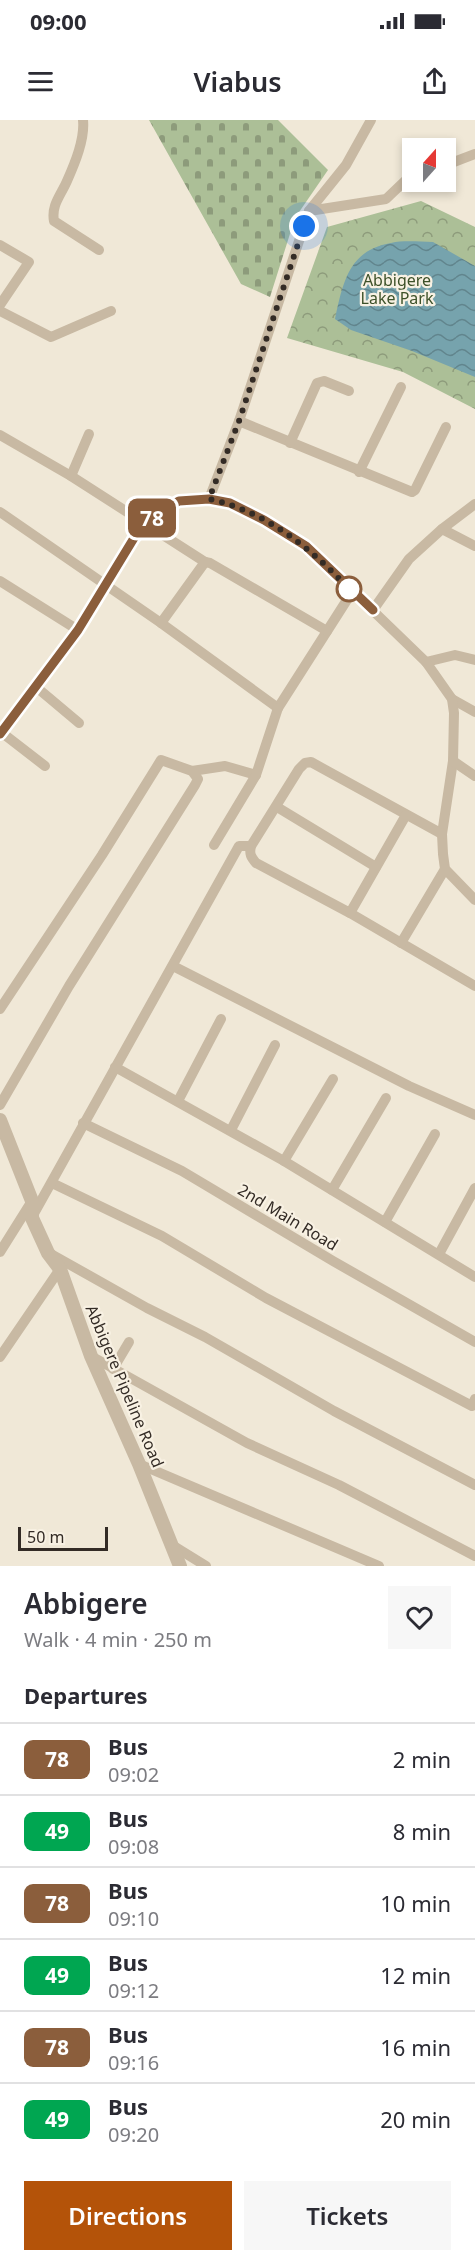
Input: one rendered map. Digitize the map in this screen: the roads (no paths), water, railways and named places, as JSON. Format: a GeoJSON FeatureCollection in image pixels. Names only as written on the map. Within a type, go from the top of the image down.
{"type":"FeatureCollection","features":[{"type":"Feature","properties":{"kind":"street"},"geometry":{"type":"LineString","coordinates":[[83,120],[84,131],[67,180],[52,210],[54,221],[99,250]]}},
{"type":"Feature","properties":{"kind":"street"},"geometry":{"type":"LineString","coordinates":[[209,499],[239,421],[309,211],[346,165],[371,120]]}},
{"type":"Feature","properties":{"kind":"street"},"geometry":{"type":"LineString","coordinates":[[456,161],[475,154]]}},
{"type":"Feature","properties":{"kind":"street"},"geometry":{"type":"LineString","coordinates":[[309,211],[386,200],[402,184]]}},
{"type":"Feature","properties":{"kind":"street"},"geometry":{"type":"LineString","coordinates":[[0,245],[29,262],[0,305]]}},
{"type":"Feature","properties":{"kind":"street"},"geometry":{"type":"LineString","coordinates":[[0,311],[51,338],[111,311]]}},
{"type":"Feature","properties":{"kind":"street"},"geometry":{"type":"LineString","coordinates":[[290,443],[317,383],[324,381],[349,391]]}},
{"type":"Feature","properties":{"kind":"street"},"geometry":{"type":"LineString","coordinates":[[359,472],[401,387]]}},
{"type":"Feature","properties":{"kind":"street"},"geometry":{"type":"LineString","coordinates":[[239,421],[407,492],[416,490],[446,427]]}},
{"type":"Feature","properties":{"kind":"street"},"geometry":{"type":"LineString","coordinates":[[72,476],[89,434]]}},
{"type":"Feature","properties":{"kind":"street"},"geometry":{"type":"LineString","coordinates":[[0,435],[72,476],[205,562],[327,631]]}},
{"type":"Feature","properties":{"kind":"street"},"geometry":{"type":"LineString","coordinates":[[45,766],[1,733],[78,630],[134,538],[158,512],[179,501],[209,499],[230,503],[264,520],[306,546],[426,662],[452,699],[475,712]]}},
{"type":"Feature","properties":{"kind":"street"},"geometry":{"type":"LineString","coordinates":[[373,610],[409,559],[442,529],[475,504]]}},
{"type":"Feature","properties":{"kind":"street"},"geometry":{"type":"LineString","coordinates":[[0,512],[105,583],[278,708]]}},
{"type":"Feature","properties":{"kind":"street"},"geometry":{"type":"LineString","coordinates":[[442,529],[475,546]]}},
{"type":"Feature","properties":{"kind":"street"},"geometry":{"type":"LineString","coordinates":[[161,623],[205,562]]}},
{"type":"Feature","properties":{"kind":"street"},"geometry":{"type":"LineString","coordinates":[[0,581],[78,630]]}},
{"type":"Feature","properties":{"kind":"street"},"geometry":{"type":"LineString","coordinates":[[214,845],[256,775],[278,708],[352,592]]}},
{"type":"Feature","properties":{"kind":"street"},"geometry":{"type":"LineString","coordinates":[[426,662],[455,655],[475,660]]}},
{"type":"Feature","properties":{"kind":"street"},"geometry":{"type":"LineString","coordinates":[[35,686],[79,723]]}},
{"type":"Feature","properties":{"kind":"street"},"geometry":{"type":"LineString","coordinates":[[401,943],[445,869],[442,834],[453,761],[452,699]]}},
{"type":"Feature","properties":{"kind":"street"},"geometry":{"type":"LineString","coordinates":[[0,1009],[102,855],[161,759],[192,771],[225,766],[256,775]]}},
{"type":"Feature","properties":{"kind":"street"},"geometry":{"type":"LineString","coordinates":[[453,761],[475,776]]}},
{"type":"Feature","properties":{"kind":"street"},"geometry":{"type":"LineString","coordinates":[[442,834],[311,762],[305,763],[299,769],[251,846],[251,856],[256,863],[350,913],[475,986]]}},
{"type":"Feature","properties":{"kind":"street"},"geometry":{"type":"LineString","coordinates":[[0,1106],[69,986],[195,785],[198,779],[192,771]]}},
{"type":"Feature","properties":{"kind":"street"},"geometry":{"type":"LineString","coordinates":[[277,807],[376,867]]}},
{"type":"Feature","properties":{"kind":"street"},"geometry":{"type":"LineString","coordinates":[[350,913],[406,815]]}},
{"type":"Feature","properties":{"kind":"street"},"geometry":{"type":"LineString","coordinates":[[32,1218],[239,846],[251,846]]}},
{"type":"Feature","properties":{"kind":"street"},"geometry":{"type":"LineString","coordinates":[[445,869],[475,900]]}},
{"type":"Feature","properties":{"kind":"street"},"geometry":{"type":"LineString","coordinates":[[173,966],[410,1086],[475,1115]]}},
{"type":"Feature","properties":{"kind":"street"},"geometry":{"type":"LineString","coordinates":[[178,1101],[221,1018]]}},
{"type":"Feature","properties":{"kind":"street"},"geometry":{"type":"LineString","coordinates":[[231,1130],[275,1045]]}},
{"type":"Feature","properties":{"kind":"street"},"geometry":{"type":"LineString","coordinates":[[115,1067],[231,1130],[475,1276]]}},
{"type":"Feature","properties":{"kind":"street"},"geometry":{"type":"LineString","coordinates":[[284,1161],[333,1079]]}},
{"type":"Feature","properties":{"kind":"street"},"geometry":{"type":"LineString","coordinates":[[332,1190],[386,1098]]}},
{"type":"Feature","properties":{"kind":"street","name":"Abbigere Pipeline Road"},"geometry":{"type":"LineString","coordinates":[[0,1120],[33,1201],[32,1218],[48,1253],[60,1269],[91,1356],[139,1464],[180,1566]]}},
{"type":"Feature","properties":{"kind":"street","name":"2nd Main Road"},"geometry":{"type":"LineString","coordinates":[[83,1123],[182,1171],[475,1342]]}},
{"type":"Feature","properties":{"kind":"street"},"geometry":{"type":"LineString","coordinates":[[385,1222],[435,1134]]}},
{"type":"Feature","properties":{"kind":"street"},"geometry":{"type":"LineString","coordinates":[[52,1183],[162,1236],[266,1298],[472,1406],[475,1399]]}},
{"type":"Feature","properties":{"kind":"street"},"geometry":{"type":"LineString","coordinates":[[439,1254],[475,1188]]}},
{"type":"Feature","properties":{"kind":"street"},"geometry":{"type":"LineString","coordinates":[[0,1252],[33,1201]]}},
{"type":"Feature","properties":{"kind":"street"},"geometry":{"type":"LineString","coordinates":[[48,1253],[475,1485]]}},
{"type":"Feature","properties":{"kind":"street"},"geometry":{"type":"LineString","coordinates":[[0,1357],[60,1269]]}},
{"type":"Feature","properties":{"kind":"street"},"geometry":{"type":"LineString","coordinates":[[113,1369],[129,1342]]}},
{"type":"Feature","properties":{"kind":"street"},"geometry":{"type":"LineString","coordinates":[[91,1356],[247,1443],[339,1485],[475,1556]]}},
{"type":"Feature","properties":{"kind":"street"},"geometry":{"type":"LineString","coordinates":[[139,1464],[379,1566]]}},
{"type":"Feature","properties":{"kind":"street"},"geometry":{"type":"LineString","coordinates":[[172,1545],[206,1566]]}},
{"type":"Feature","properties":{"kind":"water"},"geometry":{"type":"Polygon","coordinates":[[[396,242],[433,242],[475,266],[475,377],[412,351],[351,330],[335,319],[345,281],[357,260],[377,247],[396,242]]]}},
{"type":"Feature","properties":{"kind":"park label","name":"Abbigere Lake Park"},"geometry":{"type":"Point","coordinates":[397,289]}}]}
